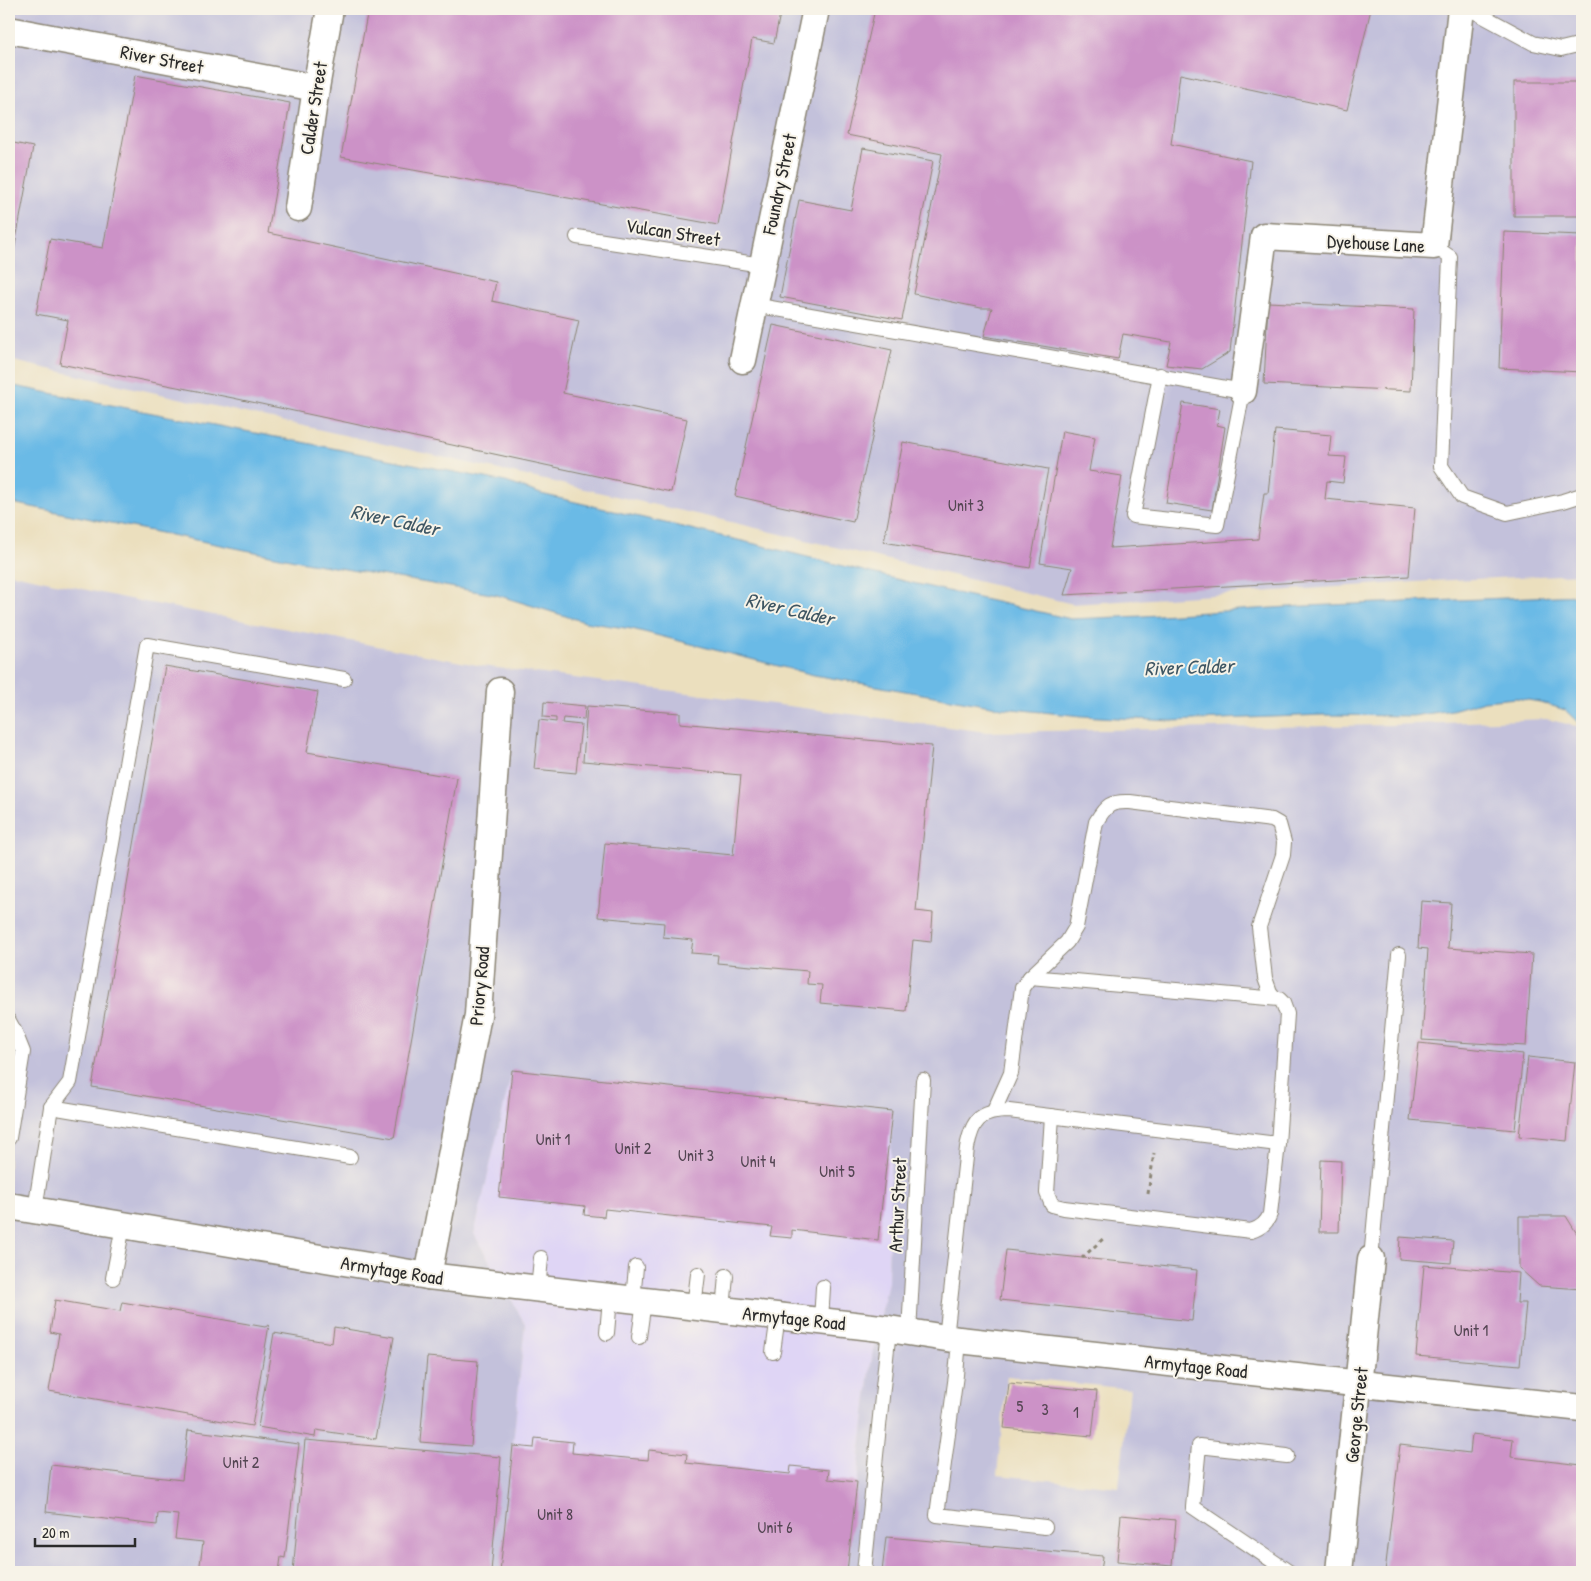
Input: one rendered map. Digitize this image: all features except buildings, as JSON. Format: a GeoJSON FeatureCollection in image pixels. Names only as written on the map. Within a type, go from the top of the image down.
{"type":"FeatureCollection","features":[{"type":"Feature","properties":{"kind":"street","name":"Calder Street"},"geometry":{"type":"LineString","coordinates":[[298,208],[330,9]]}},
{"type":"Feature","properties":{"kind":"street","name":"Foundry Street"},"geometry":{"type":"LineString","coordinates":[[743,360],[816,9]]}},
{"type":"Feature","properties":{"kind":"street","name":"Dyehouse Lane"},"geometry":{"type":"LineString","coordinates":[[1243,390],[1264,236],[1434,246],[1461,9]]}},
{"type":"Feature","properties":{"kind":"street","name":"River Street"},"geometry":{"type":"LineString","coordinates":[[9,30],[316,88]]}},
{"type":"Feature","properties":{"kind":"street","name":"Priory Road"},"geometry":{"type":"LineString","coordinates":[[428,1276],[478,1015],[500,691]]}},
{"type":"Feature","properties":{"kind":"street","name":"Armytage Road"},"geometry":{"type":"LineString","coordinates":[[9,1206],[428,1276],[821,1321],[952,1339],[1582,1408]]}},
{"type":"Feature","properties":{"kind":"street","name":"George Street"},"geometry":{"type":"LineString","coordinates":[[1339,1572],[1371,1259]]}},
{"type":"Feature","properties":{"kind":"lane"},"geometry":{"type":"LineString","coordinates":[[1470,9],[1533,43],[1561,50],[1582,44]]}},
{"type":"Feature","properties":{"kind":"lane","name":"Vulcan Street"},"geometry":{"type":"LineString","coordinates":[[577,237],[762,265]]}},
{"type":"Feature","properties":{"kind":"lane"},"geometry":{"type":"LineString","coordinates":[[1434,246],[1450,257],[1440,466],[1462,497],[1506,513],[1582,495]]}},
{"type":"Feature","properties":{"kind":"lane"},"geometry":{"type":"LineString","coordinates":[[754,305],[1160,375],[1243,390],[1218,525],[1134,516],[1160,375]]}},
{"type":"Feature","properties":{"kind":"lane"},"geometry":{"type":"LineString","coordinates":[[35,1210],[51,1108],[70,1082],[147,645],[344,679]]}},
{"type":"Feature","properties":{"kind":"lane"},"geometry":{"type":"LineString","coordinates":[[994,1111],[1011,1073],[1022,988],[1030,977],[1067,942],[1076,927],[1095,827],[1101,813],[1112,803],[1130,802],[1272,820],[1279,824],[1284,842],[1283,855],[1260,927],[1265,978],[1274,997]]}},
{"type":"Feature","properties":{"kind":"lane"},"geometry":{"type":"LineString","coordinates":[[1371,1259],[1399,954]]}},
{"type":"Feature","properties":{"kind":"lane"},"geometry":{"type":"LineString","coordinates":[[1030,977],[1274,997],[1283,1003],[1287,1014],[1278,1144],[1270,1214],[1268,1220],[1257,1229],[1251,1231],[1073,1210],[1052,1205],[1047,1193],[1052,1116]]}},
{"type":"Feature","properties":{"kind":"lane"},"geometry":{"type":"LineString","coordinates":[[9,1021],[22,1052],[9,1138]]}},
{"type":"Feature","properties":{"kind":"lane","name":"Arthur Street"},"geometry":{"type":"LineString","coordinates":[[864,1572],[899,1331],[923,1080]]}},
{"type":"Feature","properties":{"kind":"lane"},"geometry":{"type":"LineString","coordinates":[[51,1108],[350,1157]]}},
{"type":"Feature","properties":{"kind":"lane"},"geometry":{"type":"LineString","coordinates":[[1045,1527],[938,1515],[956,1375],[952,1339],[968,1139],[975,1123],[986,1113],[994,1111],[1052,1116],[1278,1144]]}},
{"type":"Feature","properties":{"kind":"lane"},"geometry":{"type":"LineString","coordinates":[[113,1278],[124,1226]]}},
{"type":"Feature","properties":{"kind":"lane"},"geometry":{"type":"LineString","coordinates":[[538,1290],[541,1258]]}},
{"type":"Feature","properties":{"kind":"lane"},"geometry":{"type":"LineString","coordinates":[[607,1333],[629,1300],[636,1267]]}},
{"type":"Feature","properties":{"kind":"lane"},"geometry":{"type":"LineString","coordinates":[[694,1307],[698,1274]]}},
{"type":"Feature","properties":{"kind":"lane"},"geometry":{"type":"LineString","coordinates":[[723,1310],[726,1276]]}},
{"type":"Feature","properties":{"kind":"lane"},"geometry":{"type":"LineString","coordinates":[[821,1321],[823,1286]]}},
{"type":"Feature","properties":{"kind":"lane"},"geometry":{"type":"LineString","coordinates":[[629,1300],[639,1337]]}},
{"type":"Feature","properties":{"kind":"lane"},"geometry":{"type":"LineString","coordinates":[[773,1352],[778,1316]]}},
{"type":"Feature","properties":{"kind":"lane"},"geometry":{"type":"LineString","coordinates":[[1287,1456],[1200,1446],[1193,1507],[1289,1572]]}},
{"type":"Feature","properties":{"kind":"shaded area"},"geometry":{"type":"Polygon","coordinates":[[[9,9],[1582,9],[1582,574],[1430,581],[1073,604],[718,519],[9,360],[9,9]]]}},
{"type":"Feature","properties":{"kind":"shaded area"},"geometry":{"type":"Polygon","coordinates":[[[9,573],[124,598],[482,666],[987,732],[1391,725],[1546,719],[1582,726],[1582,1572],[847,1572],[871,1363],[888,1282],[892,1111],[512,1071],[474,1234],[525,1324],[500,1572],[9,1572],[9,573]],[[1007,1376],[997,1475],[1119,1487],[1130,1389],[1007,1376]]]}},
{"type":"Feature","properties":{"kind":"shaded area"},"geometry":{"type":"Polygon","coordinates":[[[512,1070],[892,1111],[888,1282],[871,1363],[847,1572],[500,1572],[525,1324],[474,1234],[512,1070]]]}},
{"type":"Feature","properties":{"kind":"water","name":"River Calder"},"geometry":{"type":"Polygon","coordinates":[[[9,385],[506,482],[541,494],[1071,619],[1305,606],[1582,595],[1582,726],[1565,710],[1540,702],[1516,698],[1484,701],[1452,710],[1413,716],[1323,715],[1171,721],[1082,716],[1002,708],[814,675],[632,629],[585,622],[497,595],[310,563],[17,504],[9,502],[9,385]]]}}]}
